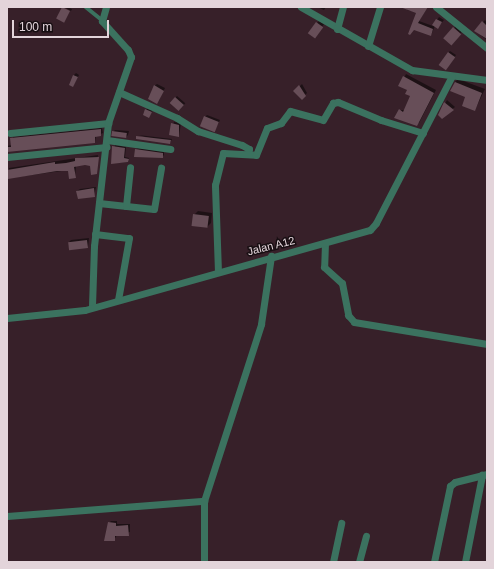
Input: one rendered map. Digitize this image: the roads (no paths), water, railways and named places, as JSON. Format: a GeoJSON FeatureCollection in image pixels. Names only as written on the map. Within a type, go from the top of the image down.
{"type":"FeatureCollection","features":[{"type":"Feature","properties":{"kind":"street"},"geometry":{"type":"LineString","coordinates":[[92,306],[95,234],[108,123],[130,53],[101,19],[106,7]]}},
{"type":"Feature","properties":{"kind":"street"},"geometry":{"type":"LineString","coordinates":[[300,7],[312,10],[337,29],[412,70],[487,80]]}},
{"type":"Feature","properties":{"kind":"street"},"geometry":{"type":"LineString","coordinates":[[337,29],[344,7]]}},
{"type":"Feature","properties":{"kind":"street"},"geometry":{"type":"LineString","coordinates":[[368,46],[380,7]]}},
{"type":"Feature","properties":{"kind":"street"},"geometry":{"type":"LineString","coordinates":[[436,7],[487,48]]}},
{"type":"Feature","properties":{"kind":"street","name":"Jalan A12"},"geometry":{"type":"LineString","coordinates":[[7,318],[86,310],[92,306],[118,300],[271,256],[325,244],[365,232],[373,227],[452,76]]}},
{"type":"Feature","properties":{"kind":"street"},"geometry":{"type":"LineString","coordinates":[[119,92],[171,115],[198,131],[249,149],[248,153]]}},
{"type":"Feature","properties":{"kind":"street"},"geometry":{"type":"LineString","coordinates":[[218,272],[215,185],[219,162],[224,152],[257,154],[267,128],[281,123],[290,111],[323,120],[333,103],[338,102],[381,120],[423,133]]}},
{"type":"Feature","properties":{"kind":"street"},"geometry":{"type":"LineString","coordinates":[[10,133],[108,123]]}},
{"type":"Feature","properties":{"kind":"street"},"geometry":{"type":"LineString","coordinates":[[7,158],[106,143],[170,149]]}},
{"type":"Feature","properties":{"kind":"street"},"geometry":{"type":"LineString","coordinates":[[126,206],[130,167]]}},
{"type":"Feature","properties":{"kind":"street"},"geometry":{"type":"LineString","coordinates":[[99,203],[154,209],[161,168]]}},
{"type":"Feature","properties":{"kind":"street"},"geometry":{"type":"LineString","coordinates":[[95,234],[129,238],[118,300]]}},
{"type":"Feature","properties":{"kind":"street"},"geometry":{"type":"LineString","coordinates":[[325,244],[324,266],[342,283],[348,315],[354,322],[487,344]]}},
{"type":"Feature","properties":{"kind":"street"},"geometry":{"type":"LineString","coordinates":[[204,562],[204,501],[261,324],[271,256]]}},
{"type":"Feature","properties":{"kind":"street"},"geometry":{"type":"LineString","coordinates":[[434,562],[450,486],[455,482],[485,475],[465,562]]}},
{"type":"Feature","properties":{"kind":"street"},"geometry":{"type":"LineString","coordinates":[[7,516],[204,501]]}},
{"type":"Feature","properties":{"kind":"street"},"geometry":{"type":"LineString","coordinates":[[333,562],[341,522]]}},
{"type":"Feature","properties":{"kind":"street"},"geometry":{"type":"LineString","coordinates":[[359,562],[366,536]]}},
{"type":"Feature","properties":{"kind":"lane"},"geometry":{"type":"LineString","coordinates":[[86,7],[101,19]]}}]}
